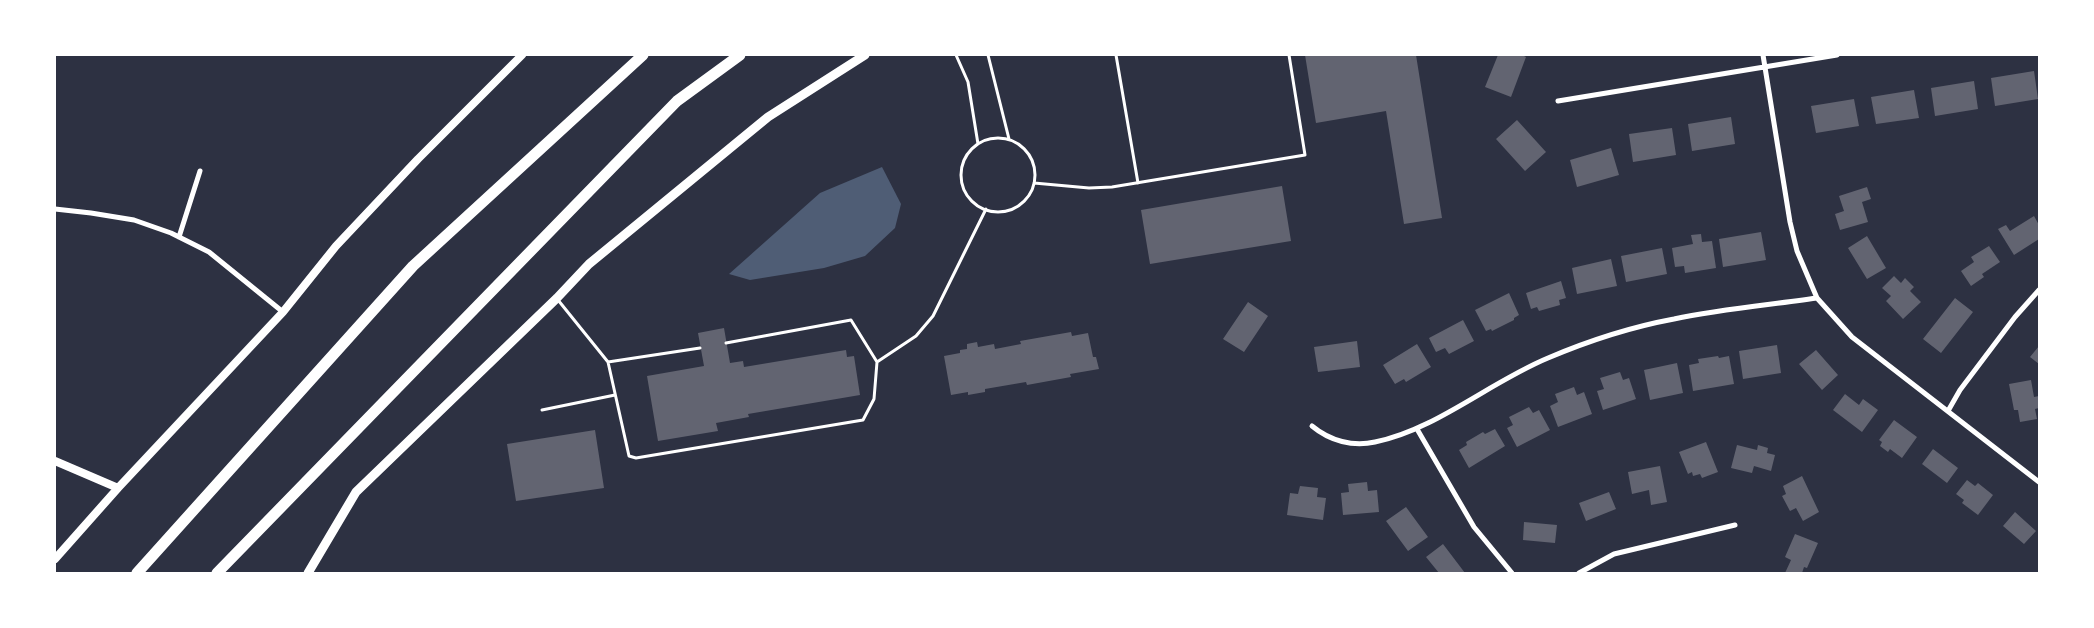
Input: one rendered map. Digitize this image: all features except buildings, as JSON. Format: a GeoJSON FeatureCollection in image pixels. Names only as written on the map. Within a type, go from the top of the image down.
{"type":"FeatureCollection","features":[{"type":"Feature","properties":{"kind":"highway"},"geometry":{"type":"LineString","coordinates":[[137,573],[413,266],[643,55]]}},
{"type":"Feature","properties":{"kind":"highway"},"geometry":{"type":"LineString","coordinates":[[217,573],[677,101],[740,55]]}},
{"type":"Feature","properties":{"kind":"main road"},"geometry":{"type":"LineString","coordinates":[[308,573],[356,492],[557,298],[589,264],[768,117],[866,55]]}},
{"type":"Feature","properties":{"kind":"street"},"geometry":{"type":"LineString","coordinates":[[55,559],[118,488],[283,312],[336,246],[418,159],[522,55]]}},
{"type":"Feature","properties":{"kind":"street"},"geometry":{"type":"LineString","coordinates":[[1763,55],[1790,222],[1798,252],[1816,298],[1852,337],[2039,482]]}},
{"type":"Feature","properties":{"kind":"street"},"geometry":{"type":"LineString","coordinates":[[1558,101],[1837,55]]}},
{"type":"Feature","properties":{"kind":"street"},"geometry":{"type":"LineString","coordinates":[[179,237],[200,171]]}},
{"type":"Feature","properties":{"kind":"street"},"geometry":{"type":"LineString","coordinates":[[55,209],[134,220],[179,237],[210,252],[283,312]]}},
{"type":"Feature","properties":{"kind":"street"},"geometry":{"type":"LineString","coordinates":[[1948,410],[1960,390],[2015,317],[2039,290]]}},
{"type":"Feature","properties":{"kind":"street"},"geometry":{"type":"LineString","coordinates":[[1312,426],[1325,437],[1357,445],[1396,437],[1417,429],[1500,381],[1546,358],[1594,339],[1674,319],[1816,298]]}},
{"type":"Feature","properties":{"kind":"street"},"geometry":{"type":"LineString","coordinates":[[1417,429],[1474,526],[1512,573]]}},
{"type":"Feature","properties":{"kind":"street"},"geometry":{"type":"LineString","coordinates":[[55,461],[118,488]]}},
{"type":"Feature","properties":{"kind":"street"},"geometry":{"type":"LineString","coordinates":[[1579,573],[1614,554],[1735,525]]}},
{"type":"Feature","properties":{"kind":"lane"},"geometry":{"type":"LineString","coordinates":[[956,55],[968,82],[978,144]]}},
{"type":"Feature","properties":{"kind":"lane"},"geometry":{"type":"LineString","coordinates":[[988,55],[1008,139]]}},
{"type":"Feature","properties":{"kind":"lane"},"geometry":{"type":"LineString","coordinates":[[1116,55],[1138,183]]}},
{"type":"Feature","properties":{"kind":"lane"},"geometry":{"type":"LineString","coordinates":[[1034,183],[1089,188],[1138,183],[1305,154],[1289,55]]}},
{"type":"Feature","properties":{"kind":"lane"},"geometry":{"type":"LineString","coordinates":[[993,138],[1008,139],[1017,143],[1030,156],[1035,174],[1034,183],[1026,198],[1012,209],[994,211],[986,209],[971,199],[962,184],[961,175],[966,157],[978,144],[993,138]]}},
{"type":"Feature","properties":{"kind":"lane"},"geometry":{"type":"LineString","coordinates":[[878,362],[916,336],[932,316],[986,209]]}},
{"type":"Feature","properties":{"kind":"lane"},"geometry":{"type":"LineString","coordinates":[[557,298],[608,362],[629,456],[636,458],[863,420],[874,399],[878,362],[851,320],[726,343]]}},
{"type":"Feature","properties":{"kind":"lane"},"geometry":{"type":"LineString","coordinates":[[608,362],[700,348]]}},
{"type":"Feature","properties":{"kind":"lane"},"geometry":{"type":"LineString","coordinates":[[542,410],[614,395]]}},
{"type":"Feature","properties":{"kind":"water"},"geometry":{"type":"Polygon","coordinates":[[[882,167],[901,204],[895,228],[865,256],[824,268],[750,280],[729,274],[820,193],[882,167]]]}}]}
